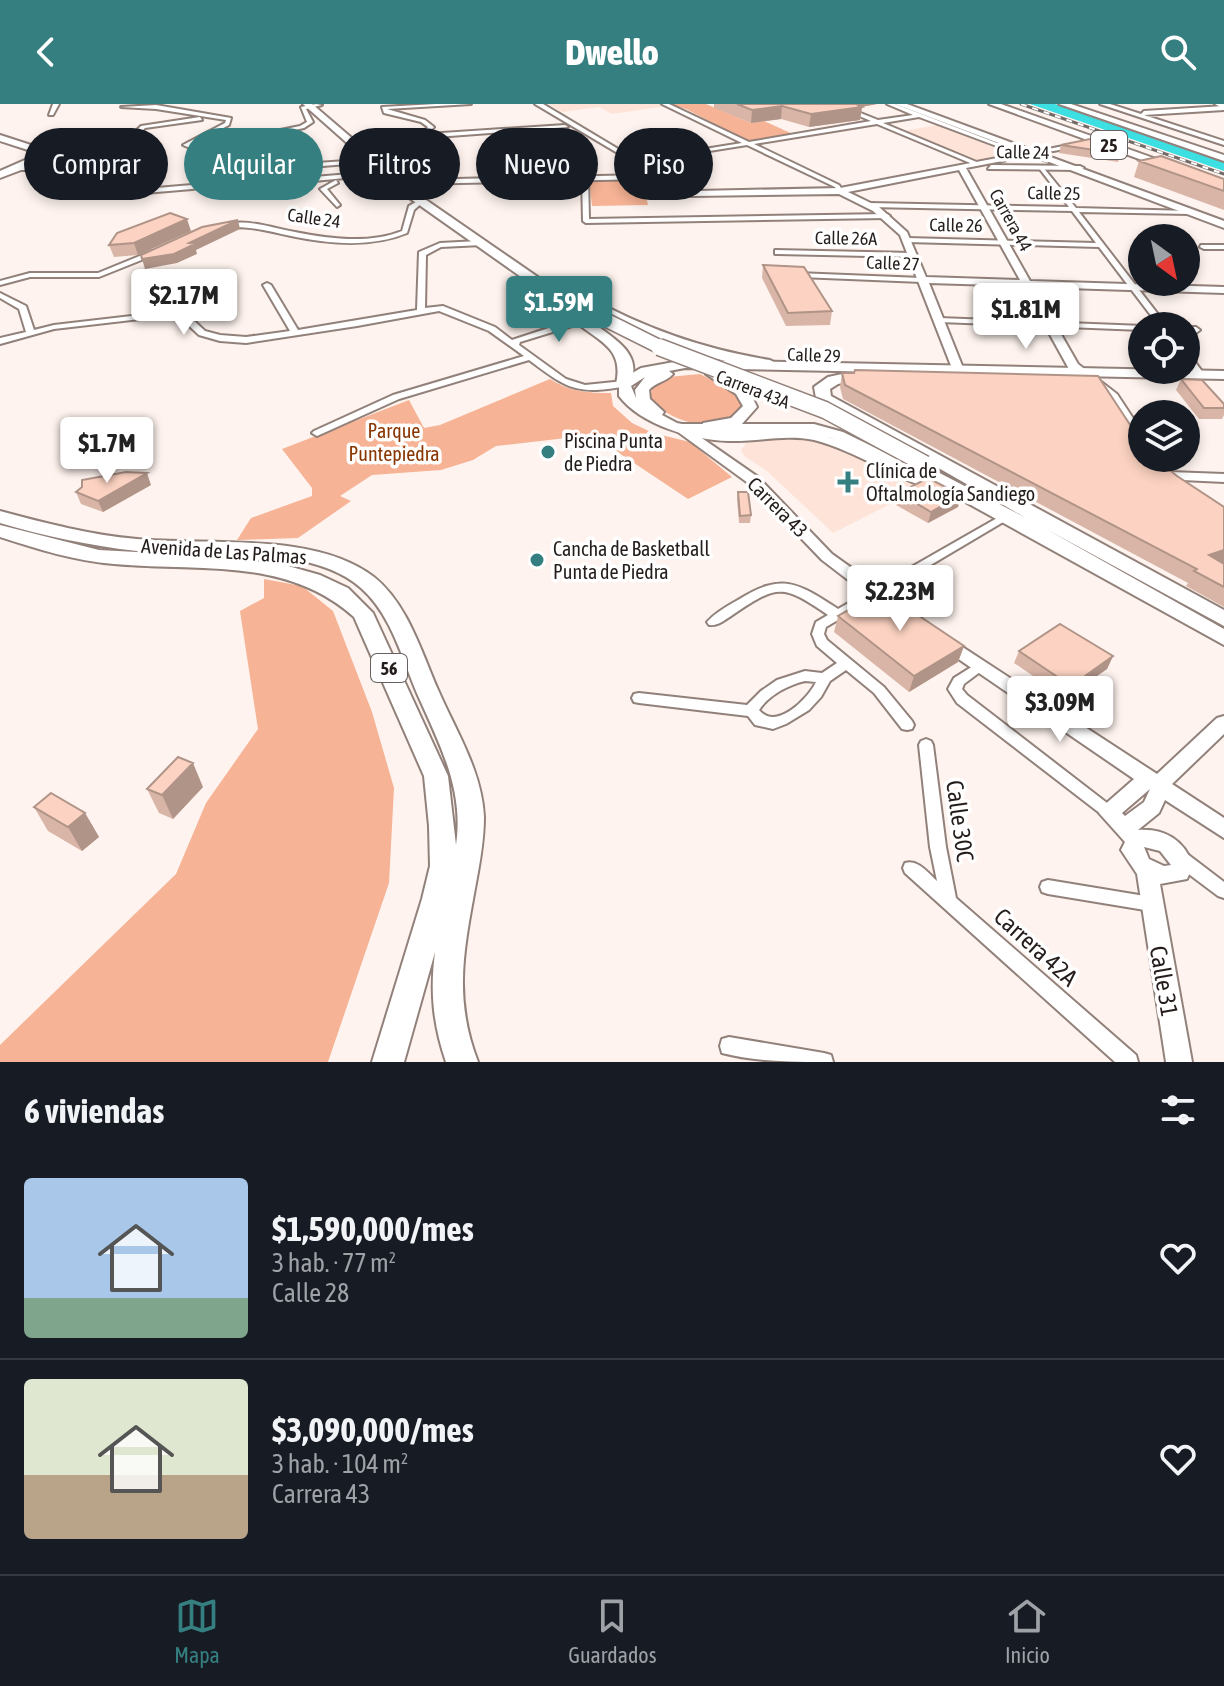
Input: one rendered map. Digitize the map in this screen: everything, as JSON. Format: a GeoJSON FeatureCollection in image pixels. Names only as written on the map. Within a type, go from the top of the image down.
{"type":"FeatureCollection","features":[{"type":"Feature","properties":{"kind":"main road"},"geometry":{"type":"LineString","coordinates":[[899,104],[1224,223]]}},
{"type":"Feature","properties":{"kind":"main road"},"geometry":{"type":"LineString","coordinates":[[907,104],[1030,153]]}},
{"type":"Feature","properties":{"kind":"main road","name":"25"},"geometry":{"type":"LineString","coordinates":[[993,104],[1224,187]]}},
{"type":"Feature","properties":{"kind":"main road","name":"25"},"geometry":{"type":"LineString","coordinates":[[1008,104],[1224,180]]}},
{"type":"Feature","properties":{"kind":"main road","name":"25"},"geometry":{"type":"LineString","coordinates":[[1063,104],[1224,156]]}},
{"type":"Feature","properties":{"kind":"main road","name":"25"},"geometry":{"type":"LineString","coordinates":[[1073,104],[1224,156]]}},
{"type":"Feature","properties":{"kind":"main road"},"geometry":{"type":"LineString","coordinates":[[313,105],[349,128]]}},
{"type":"Feature","properties":{"kind":"main road"},"geometry":{"type":"LineString","coordinates":[[313,105],[339,129]]}},
{"type":"Feature","properties":{"kind":"main road"},"geometry":{"type":"LineString","coordinates":[[974,135],[989,137]]}},
{"type":"Feature","properties":{"kind":"main road"},"geometry":{"type":"LineString","coordinates":[[0,140],[38,152],[39,158],[21,168],[0,173]]}},
{"type":"Feature","properties":{"kind":"main road"},"geometry":{"type":"LineString","coordinates":[[0,140],[23,150],[29,157],[0,173]]}},
{"type":"Feature","properties":{"kind":"main road"},"geometry":{"type":"LineString","coordinates":[[1076,168],[1224,223]]}},
{"type":"Feature","properties":{"kind":"main road"},"geometry":{"type":"LineString","coordinates":[[435,200],[592,320],[624,354],[626,396],[639,410],[683,429],[738,437],[794,434],[825,439],[877,464],[973,499]]}},
{"type":"Feature","properties":{"kind":"main road"},"geometry":{"type":"LineString","coordinates":[[421,201],[479,243],[556,290],[653,338],[719,356],[770,364]]}},
{"type":"Feature","properties":{"kind":"main road","name":"Carrera 43A"},"geometry":{"type":"LineString","coordinates":[[592,320],[631,343],[817,414],[1224,638]]}},
{"type":"Feature","properties":{"kind":"main road","name":"Carrera 43A"},"geometry":{"type":"LineString","coordinates":[[592,320],[825,410],[925,464],[1035,515],[1224,619]]}},
{"type":"Feature","properties":{"kind":"main road","name":"Calle 29"},"geometry":{"type":"LineString","coordinates":[[624,384],[638,374],[673,365],[770,364],[1097,382],[1224,385]]}},
{"type":"Feature","properties":{"kind":"main road","name":"Calle 29"},"geometry":{"type":"LineString","coordinates":[[713,374],[738,389],[750,402],[749,412],[736,422],[698,426],[661,415],[648,406],[642,395],[650,380],[680,371],[861,375],[1128,372]]}},
{"type":"Feature","properties":{"kind":"main road","name":"Calle 29"},"geometry":{"type":"LineString","coordinates":[[1200,374],[1224,375]]}},
{"type":"Feature","properties":{"kind":"main road"},"geometry":{"type":"LineString","coordinates":[[861,375],[826,383],[822,387],[824,398],[1035,515]]}},
{"type":"Feature","properties":{"kind":"main road"},"geometry":{"type":"LineString","coordinates":[[683,429],[723,431],[783,427],[826,432],[973,499]]}},
{"type":"Feature","properties":{"kind":"main road","name":"Avenida de Las Palmas"},"geometry":{"type":"LineString","coordinates":[[0,517],[115,542],[311,557],[346,568],[378,592],[397,624],[455,750],[468,788],[471,832],[450,944],[445,1004],[455,1048],[462,1062]]}},
{"type":"Feature","properties":{"kind":"main road","name":"Avenida de Las Palmas"},"geometry":{"type":"LineString","coordinates":[[0,531],[26,540],[110,558],[287,571],[334,587],[363,613],[436,776],[442,826],[443,866],[436,899],[405,994],[388,1062]]}},
{"type":"Feature","properties":{"kind":"main road"},"geometry":{"type":"LineString","coordinates":[[0,540],[26,540]]}},
{"type":"Feature","properties":{"kind":"street"},"geometry":{"type":"LineString","coordinates":[[51,114],[56,104]]}},
{"type":"Feature","properties":{"kind":"street"},"geometry":{"type":"LineString","coordinates":[[385,106],[468,104]]}},
{"type":"Feature","properties":{"kind":"street"},"geometry":{"type":"LineString","coordinates":[[528,104],[614,156]]}},
{"type":"Feature","properties":{"kind":"street"},"geometry":{"type":"LineString","coordinates":[[538,104],[614,149]]}},
{"type":"Feature","properties":{"kind":"street"},"geometry":{"type":"LineString","coordinates":[[665,104],[837,186],[840,191],[887,216],[907,240],[959,373]]}},
{"type":"Feature","properties":{"kind":"street"},"geometry":{"type":"LineString","coordinates":[[834,104],[977,164]]}},
{"type":"Feature","properties":{"kind":"street"},"geometry":{"type":"LineString","coordinates":[[890,104],[1030,153]]}},
{"type":"Feature","properties":{"kind":"street"},"geometry":{"type":"LineString","coordinates":[[1103,104],[1224,143]]}},
{"type":"Feature","properties":{"kind":"street"},"geometry":{"type":"LineString","coordinates":[[1211,104],[1223,107]]}},
{"type":"Feature","properties":{"kind":"street"},"geometry":{"type":"LineString","coordinates":[[124,107],[156,107],[230,121],[186,145],[197,149],[302,127],[310,122],[302,110],[313,105]]}},
{"type":"Feature","properties":{"kind":"street"},"geometry":{"type":"LineString","coordinates":[[385,106],[392,114],[428,122],[430,128]]}},
{"type":"Feature","properties":{"kind":"street"},"geometry":{"type":"LineString","coordinates":[[1115,118],[1114,115],[1223,107]]}},
{"type":"Feature","properties":{"kind":"street"},"geometry":{"type":"LineString","coordinates":[[713,150],[920,115]]}},
{"type":"Feature","properties":{"kind":"street"},"geometry":{"type":"LineString","coordinates":[[21,168],[73,166],[104,158],[138,141],[139,131],[143,127],[220,117]]}},
{"type":"Feature","properties":{"kind":"street"},"geometry":{"type":"LineString","coordinates":[[460,134],[565,127]]}},
{"type":"Feature","properties":{"kind":"street","name":"Calle 24"},"geometry":{"type":"LineString","coordinates":[[713,194],[840,191],[1091,142]]}},
{"type":"Feature","properties":{"kind":"street"},"geometry":{"type":"LineString","coordinates":[[992,161],[1000,167]]}},
{"type":"Feature","properties":{"kind":"street","name":"Calle 24"},"geometry":{"type":"LineString","coordinates":[[963,166],[1076,168]]}},
{"type":"Feature","properties":{"kind":"street","name":"Carrera 44"},"geometry":{"type":"LineString","coordinates":[[963,166],[1048,325],[1079,371],[1111,394],[1128,420]]}},
{"type":"Feature","properties":{"kind":"street"},"geometry":{"type":"LineString","coordinates":[[1042,168],[1128,280]]}},
{"type":"Feature","properties":{"kind":"street"},"geometry":{"type":"LineString","coordinates":[[323,180],[338,181]]}},
{"type":"Feature","properties":{"kind":"street"},"geometry":{"type":"LineString","coordinates":[[337,205],[323,189],[338,181]]}},
{"type":"Feature","properties":{"kind":"street"},"geometry":{"type":"LineString","coordinates":[[586,200],[586,221],[887,216]]}},
{"type":"Feature","properties":{"kind":"street","name":"Calle 24"},"geometry":{"type":"LineString","coordinates":[[212,228],[247,224],[315,238],[386,238],[405,232],[408,212],[413,204],[421,201]]}},
{"type":"Feature","properties":{"kind":"street","name":"Calle 25"},"geometry":{"type":"LineString","coordinates":[[869,205],[1189,212]]}},
{"type":"Feature","properties":{"kind":"street","name":"Calle 26"},"geometry":{"type":"LineString","coordinates":[[907,240],[1101,245]]}},
{"type":"Feature","properties":{"kind":"street"},"geometry":{"type":"LineString","coordinates":[[421,305],[422,254],[430,248],[479,243]]}},
{"type":"Feature","properties":{"kind":"street"},"geometry":{"type":"LineString","coordinates":[[0,283],[46,273],[99,275],[138,261],[166,246]]}},
{"type":"Feature","properties":{"kind":"street"},"geometry":{"type":"LineString","coordinates":[[1204,247],[1224,247]]}},
{"type":"Feature","properties":{"kind":"street","name":"Calle 26A"},"geometry":{"type":"LineString","coordinates":[[778,252],[913,255]]}},
{"type":"Feature","properties":{"kind":"street","name":"Calle 27"},"geometry":{"type":"LineString","coordinates":[[800,275],[1128,287]]}},
{"type":"Feature","properties":{"kind":"street"},"geometry":{"type":"LineString","coordinates":[[267,285],[296,334]]}},
{"type":"Feature","properties":{"kind":"street","name":"Calle 27"},"geometry":{"type":"LineString","coordinates":[[1200,289],[1224,290]]}},
{"type":"Feature","properties":{"kind":"street"},"geometry":{"type":"LineString","coordinates":[[0,295],[23,308],[30,332]]}},
{"type":"Feature","properties":{"kind":"street"},"geometry":{"type":"LineString","coordinates":[[1140,296],[1152,312]]}},
{"type":"Feature","properties":{"kind":"street"},"geometry":{"type":"LineString","coordinates":[[0,341],[30,332],[166,314],[189,321],[202,333],[246,340],[296,334],[421,305],[463,314],[501,335],[551,375],[578,387],[624,384]]}},
{"type":"Feature","properties":{"kind":"street"},"geometry":{"type":"LineString","coordinates":[[515,346],[516,341],[527,336],[592,320]]}},
{"type":"Feature","properties":{"kind":"street"},"geometry":{"type":"LineString","coordinates":[[939,320],[1128,328]]}},
{"type":"Feature","properties":{"kind":"street"},"geometry":{"type":"LineString","coordinates":[[501,335],[527,336]]}},
{"type":"Feature","properties":{"kind":"street"},"geometry":{"type":"LineString","coordinates":[[317,433],[396,397],[528,358]]}},
{"type":"Feature","properties":{"kind":"street","name":"Carrera 43"},"geometry":{"type":"LineString","coordinates":[[683,429],[727,459],[761,488],[827,557],[909,616]]}},
{"type":"Feature","properties":{"kind":"street"},"geometry":{"type":"LineString","coordinates":[[727,459],[727,446],[738,437]]}},
{"type":"Feature","properties":{"kind":"street"},"geometry":{"type":"LineString","coordinates":[[1163,472],[1180,486]]}},
{"type":"Feature","properties":{"kind":"street"},"geometry":{"type":"LineString","coordinates":[[1166,476],[1224,478]]}},
{"type":"Feature","properties":{"kind":"street"},"geometry":{"type":"LineString","coordinates":[[907,725],[879,690],[822,643],[818,634],[820,625],[1006,516]]}},
{"type":"Feature","properties":{"kind":"street"},"geometry":{"type":"LineString","coordinates":[[713,622],[759,594],[784,587],[799,591],[836,614]]}},
{"type":"Feature","properties":{"kind":"street"},"geometry":{"type":"LineString","coordinates":[[933,633],[1224,829]]}},
{"type":"Feature","properties":{"kind":"street"},"geometry":{"type":"LineString","coordinates":[[752,711],[757,700],[794,679],[805,676],[824,678],[847,663]]}},
{"type":"Feature","properties":{"kind":"street"},"geometry":{"type":"LineString","coordinates":[[981,666],[959,681],[955,689],[962,699],[1134,833],[1168,844],[1180,858],[1224,891]]}},
{"type":"Feature","properties":{"kind":"street"},"geometry":{"type":"LineString","coordinates":[[639,698],[752,711],[766,723],[778,722],[804,707],[820,692],[824,678]]}},
{"type":"Feature","properties":{"kind":"street"},"geometry":{"type":"LineString","coordinates":[[1109,813],[1165,777],[1224,723]]}},
{"type":"Feature","properties":{"kind":"street","name":"Calle 30C"},"geometry":{"type":"LineString","coordinates":[[926,745],[938,847],[949,902]]}},
{"type":"Feature","properties":{"kind":"street"},"geometry":{"type":"LineString","coordinates":[[1154,782],[1152,807],[1134,833],[1133,855],[1155,874],[1179,872],[1180,858]]}},
{"type":"Feature","properties":{"kind":"street","name":"Carrera 42A"},"geometry":{"type":"LineString","coordinates":[[911,868],[1129,1062]]}},
{"type":"Feature","properties":{"kind":"street"},"geometry":{"type":"LineString","coordinates":[[1048,887],[1150,902],[1155,874]]}},
{"type":"Feature","properties":{"kind":"street","name":"Calle 31"},"geometry":{"type":"LineString","coordinates":[[1150,902],[1179,1062]]}},
{"type":"Feature","properties":{"kind":"street"},"geometry":{"type":"LineString","coordinates":[[729,1046],[824,1062]]}},
{"type":"Feature","properties":{"kind":"shaded area"},"geometry":{"type":"Polygon","coordinates":[[[549,104],[667,106],[612,114],[599,107],[562,112],[549,104]]]}},
{"type":"Feature","properties":{"kind":"shaded area"},"geometry":{"type":"Polygon","coordinates":[[[937,125],[1014,155],[978,162],[903,131],[937,125]]]}},
{"type":"Feature","properties":{"kind":"shaded area","name":"Clínica de Oftalmología Sandiego"},"geometry":{"type":"Polygon","coordinates":[[[816,439],[926,486],[833,533],[767,471],[744,456],[741,450],[747,442],[760,440],[816,439]]]}},
{"type":"Feature","properties":{"kind":"green space"},"geometry":{"type":"Polygon","coordinates":[[[668,104],[706,104],[751,123],[764,121],[795,135],[747,141],[686,109],[668,104]]]}},
{"type":"Feature","properties":{"kind":"green space"},"geometry":{"type":"Polygon","coordinates":[[[598,180],[614,180],[614,200],[647,200],[648,205],[592,206],[591,200],[598,200],[598,180]]]}},
{"type":"Feature","properties":{"kind":"green space"},"geometry":{"type":"Polygon","coordinates":[[[700,374],[724,386],[742,402],[742,410],[720,423],[695,423],[670,414],[650,399],[653,384],[668,377],[700,374]]]}},
{"type":"Feature","properties":{"kind":"green space","name":"Parque Puntepiedra"},"geometry":{"type":"Polygon","coordinates":[[[550,379],[579,391],[611,393],[613,406],[632,423],[653,433],[690,442],[732,477],[688,499],[592,435],[496,446],[473,460],[441,470],[372,475],[340,496],[351,501],[298,538],[237,540],[251,518],[312,496],[312,488],[282,449],[409,400],[424,428],[440,425],[550,379]]]}},
{"type":"Feature","properties":{"kind":"green space"},"geometry":{"type":"Polygon","coordinates":[[[264,579],[302,586],[333,611],[372,712],[394,788],[389,883],[328,1062],[0,1062],[0,1045],[176,874],[206,803],[258,729],[240,611],[264,598],[264,579]]]}},
{"type":"Feature","properties":{"kind":"water"},"geometry":{"type":"Polygon","coordinates":[[[1030,104],[1055,104],[1224,162],[1224,171],[1030,104]]]}},
{"type":"Feature","properties":{"kind":"building"},"geometry":{"type":"Polygon","coordinates":[[[737,104],[856,104],[862,107],[811,114],[782,106],[752,110],[737,104]]]}},
{"type":"Feature","properties":{"kind":"building"},"geometry":{"type":"Polygon","coordinates":[[[1090,139],[1121,151],[1121,154],[1061,145],[1090,139]]]}},
{"type":"Feature","properties":{"kind":"building"},"geometry":{"type":"Polygon","coordinates":[[[1161,156],[1224,179],[1224,191],[1139,161],[1161,156]]]}},
{"type":"Feature","properties":{"kind":"building"},"geometry":{"type":"Polygon","coordinates":[[[170,213],[187,219],[134,243],[109,245],[117,233],[170,213]]]}},
{"type":"Feature","properties":{"kind":"building"},"geometry":{"type":"Polygon","coordinates":[[[238,220],[189,243],[195,244],[174,254],[142,259],[141,255],[202,227],[238,220]]]}},
{"type":"Feature","properties":{"kind":"building"},"geometry":{"type":"Polygon","coordinates":[[[763,265],[804,267],[832,311],[788,313],[763,265]]]}},
{"type":"Feature","properties":{"kind":"building"},"geometry":{"type":"Polygon","coordinates":[[[855,370],[1098,376],[1128,422],[1128,472],[1172,472],[1224,507],[1224,550],[1209,555],[1224,564],[1224,587],[1194,571],[1197,569],[845,385],[842,373],[854,373],[855,370]]]}},
{"type":"Feature","properties":{"kind":"building"},"geometry":{"type":"Polygon","coordinates":[[[1202,380],[1224,404],[1224,408],[1204,408],[1185,384],[1200,384],[1202,380]]]}},
{"type":"Feature","properties":{"kind":"building"},"geometry":{"type":"Polygon","coordinates":[[[126,472],[147,473],[98,501],[76,492],[82,487],[82,480],[126,472]]]}},
{"type":"Feature","properties":{"kind":"building"},"geometry":{"type":"Polygon","coordinates":[[[928,478],[961,495],[931,512],[899,493],[928,478]]]}},
{"type":"Feature","properties":{"kind":"building"},"geometry":{"type":"Polygon","coordinates":[[[738,492],[748,492],[751,515],[740,516],[738,492]]]}},
{"type":"Feature","properties":{"kind":"building"},"geometry":{"type":"Polygon","coordinates":[[[882,591],[964,646],[914,676],[838,616],[882,591]]]}},
{"type":"Feature","properties":{"kind":"building"},"geometry":{"type":"Polygon","coordinates":[[[1060,624],[1113,656],[1071,686],[1019,651],[1060,624]]]}},
{"type":"Feature","properties":{"kind":"building"},"geometry":{"type":"Polygon","coordinates":[[[178,757],[193,763],[162,795],[147,789],[178,757]]]}},
{"type":"Feature","properties":{"kind":"building"},"geometry":{"type":"Polygon","coordinates":[[[51,793],[85,813],[68,827],[34,807],[51,793]]]}},
{"type":"Feature","properties":{"kind":"railway"},"geometry":{"type":"LineString","coordinates":[[1021,104],[1224,174]]}},
{"type":"Feature","properties":{"kind":"place","name":"Piscina Punta de Piedra"},"geometry":{"type":"Point","coordinates":[548,452]}},
{"type":"Feature","properties":{"kind":"place","name":"Clínica de Oftalmología Sandiego"},"geometry":{"type":"Point","coordinates":[848,482]}},
{"type":"Feature","properties":{"kind":"place","name":"Cancha de Basketball Punta de Piedra"},"geometry":{"type":"Point","coordinates":[537,560]}}]}
